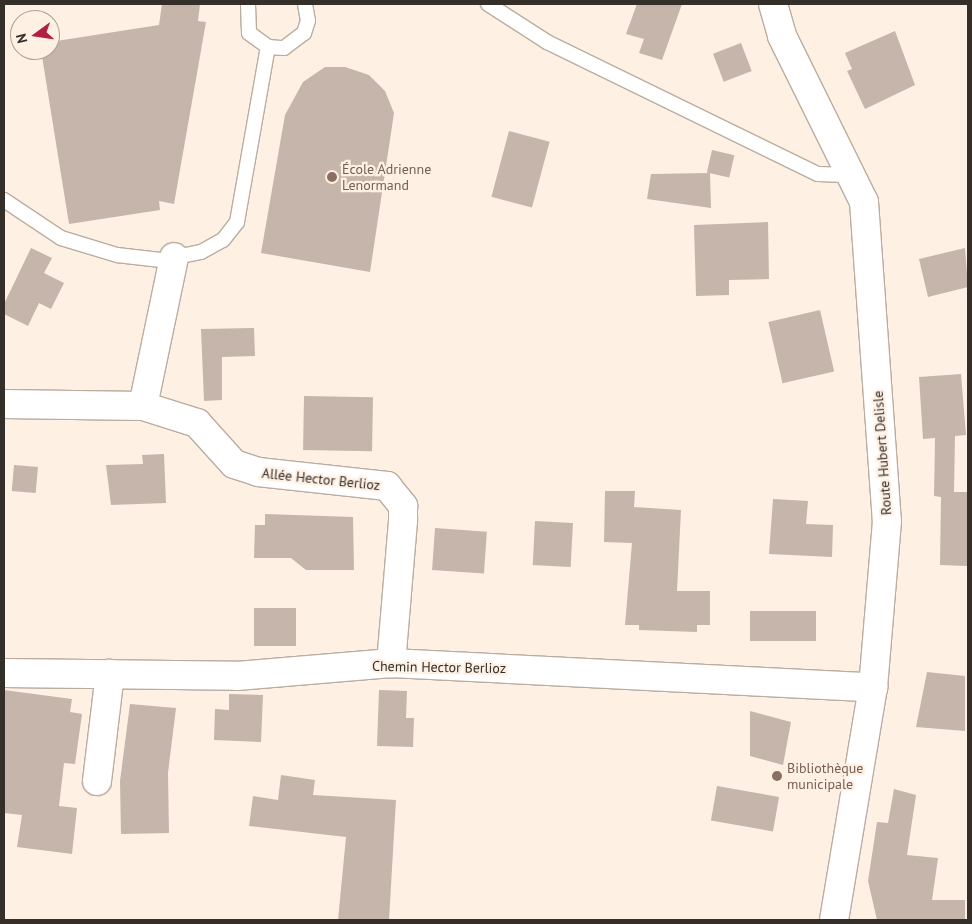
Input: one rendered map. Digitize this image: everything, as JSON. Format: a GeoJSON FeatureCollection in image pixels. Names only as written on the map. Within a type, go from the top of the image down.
{"type":"FeatureCollection","features":[{"type":"Feature","properties":{"kind":"street","name":"Route Hubert Delisle"},"geometry":{"type":"LineString","coordinates":[[773,4],[782,36],[854,175],[864,202],[887,521],[874,687],[834,920]]}},
{"type":"Feature","properties":{"kind":"street"},"geometry":{"type":"LineString","coordinates":[[143,406],[174,257]]}},
{"type":"Feature","properties":{"kind":"street","name":"Allée Hector Berlioz"},"geometry":{"type":"LineString","coordinates":[[4,404],[143,406],[197,422],[234,464],[258,472],[377,482],[396,493],[404,521],[391,664]]}},
{"type":"Feature","properties":{"kind":"street","name":"Chemin Hector Berlioz"},"geometry":{"type":"LineString","coordinates":[[4,673],[237,676],[391,664],[874,687]]}},
{"type":"Feature","properties":{"kind":"street"},"geometry":{"type":"LineString","coordinates":[[97,781],[110,674]]}},
{"type":"Feature","properties":{"kind":"lane"},"geometry":{"type":"LineString","coordinates":[[248,4],[249,33],[268,48],[284,48],[304,33],[308,21],[305,4]]}},
{"type":"Feature","properties":{"kind":"lane"},"geometry":{"type":"LineString","coordinates":[[488,4],[547,42],[818,174],[854,175]]}},
{"type":"Feature","properties":{"kind":"lane"},"geometry":{"type":"LineString","coordinates":[[4,200],[62,238],[117,255],[174,257],[201,252],[223,240],[237,222],[268,48]]}},
{"type":"Feature","properties":{"kind":"building"},"geometry":{"type":"Polygon","coordinates":[[[162,4],[200,4],[198,21],[206,22],[174,204],[159,201],[160,210],[69,224],[43,60],[60,60],[60,40],[159,25],[162,4]]]}},
{"type":"Feature","properties":{"kind":"building"},"geometry":{"type":"Polygon","coordinates":[[[637,4],[682,4],[662,60],[639,53],[644,39],[626,34],[637,4]]]}},
{"type":"Feature","properties":{"kind":"building"},"geometry":{"type":"Polygon","coordinates":[[[895,31],[915,85],[865,109],[847,71],[852,69],[845,53],[895,31]]]}},
{"type":"Feature","properties":{"kind":"building"},"geometry":{"type":"Polygon","coordinates":[[[741,43],[752,71],[724,82],[713,54],[741,43]]]}},
{"type":"Feature","properties":{"kind":"building"},"geometry":{"type":"Polygon","coordinates":[[[325,67],[345,67],[369,75],[385,91],[394,113],[370,272],[261,253],[285,115],[303,82],[325,67]]]}},
{"type":"Feature","properties":{"kind":"building"},"geometry":{"type":"Polygon","coordinates":[[[509,131],[550,142],[532,208],[491,197],[509,131]]]}},
{"type":"Feature","properties":{"kind":"building"},"geometry":{"type":"Polygon","coordinates":[[[712,150],[734,155],[729,178],[707,172],[712,150]]]}},
{"type":"Feature","properties":{"kind":"building"},"geometry":{"type":"Polygon","coordinates":[[[710,173],[711,208],[647,199],[651,174],[710,173]]]}},
{"type":"Feature","properties":{"kind":"building"},"geometry":{"type":"Polygon","coordinates":[[[768,222],[769,279],[729,280],[729,295],[696,296],[694,225],[768,222]]]}},
{"type":"Feature","properties":{"kind":"building"},"geometry":{"type":"Polygon","coordinates":[[[31,248],[52,258],[44,273],[64,283],[51,309],[39,303],[28,326],[4,314],[4,304],[31,248]]]}},
{"type":"Feature","properties":{"kind":"building"},"geometry":{"type":"Polygon","coordinates":[[[965,248],[968,287],[928,297],[919,259],[965,248]]]}},
{"type":"Feature","properties":{"kind":"building"},"geometry":{"type":"Polygon","coordinates":[[[820,310],[834,371],[783,383],[768,322],[820,310]]]}},
{"type":"Feature","properties":{"kind":"building"},"geometry":{"type":"Polygon","coordinates":[[[254,328],[255,356],[222,357],[222,400],[204,401],[201,329],[254,328]]]}},
{"type":"Feature","properties":{"kind":"building"},"geometry":{"type":"Polygon","coordinates":[[[961,374],[966,435],[955,436],[954,492],[968,492],[968,566],[940,565],[941,497],[934,496],[935,438],[923,439],[919,377],[961,374]]]}},
{"type":"Feature","properties":{"kind":"building"},"geometry":{"type":"Polygon","coordinates":[[[304,396],[373,397],[372,451],[303,450],[304,396]]]}},
{"type":"Feature","properties":{"kind":"building"},"geometry":{"type":"Polygon","coordinates":[[[164,454],[166,503],[111,505],[106,465],[143,464],[142,455],[164,454]]]}},
{"type":"Feature","properties":{"kind":"building"},"geometry":{"type":"Polygon","coordinates":[[[14,465],[38,467],[36,493],[12,491],[14,465]]]}},
{"type":"Feature","properties":{"kind":"building"},"geometry":{"type":"Polygon","coordinates":[[[605,491],[635,491],[634,507],[681,510],[677,591],[710,591],[710,625],[697,625],[697,632],[639,630],[639,625],[625,625],[632,543],[604,542],[605,491]]]}},
{"type":"Feature","properties":{"kind":"building"},"geometry":{"type":"Polygon","coordinates":[[[773,499],[808,501],[806,524],[833,525],[832,557],[769,554],[773,499]]]}},
{"type":"Feature","properties":{"kind":"building"},"geometry":{"type":"Polygon","coordinates":[[[265,514],[353,517],[354,570],[306,570],[291,558],[254,558],[255,525],[265,525],[265,514]]]}},
{"type":"Feature","properties":{"kind":"building"},"geometry":{"type":"Polygon","coordinates":[[[535,521],[573,523],[571,567],[533,565],[535,521]]]}},
{"type":"Feature","properties":{"kind":"building"},"geometry":{"type":"Polygon","coordinates":[[[435,528],[487,532],[484,574],[432,570],[435,528]]]}},
{"type":"Feature","properties":{"kind":"building"},"geometry":{"type":"Polygon","coordinates":[[[254,608],[296,608],[296,646],[254,646],[254,608]]]}},
{"type":"Feature","properties":{"kind":"building"},"geometry":{"type":"Polygon","coordinates":[[[750,611],[816,611],[816,641],[750,641],[750,611]]]}},
{"type":"Feature","properties":{"kind":"building"},"geometry":{"type":"Polygon","coordinates":[[[927,672],[965,676],[965,731],[916,727],[927,672]]]}},
{"type":"Feature","properties":{"kind":"building"},"geometry":{"type":"Polygon","coordinates":[[[4,690],[72,699],[70,712],[82,714],[75,764],[64,763],[59,806],[77,808],[72,854],[17,847],[22,815],[4,813],[4,690]]]}},
{"type":"Feature","properties":{"kind":"building"},"geometry":{"type":"Polygon","coordinates":[[[379,690],[407,691],[406,718],[414,718],[413,747],[377,746],[379,690]]]}},
{"type":"Feature","properties":{"kind":"building"},"geometry":{"type":"Polygon","coordinates":[[[229,694],[263,695],[261,742],[214,740],[215,709],[229,710],[229,694]]]}},
{"type":"Feature","properties":{"kind":"building"},"geometry":{"type":"Polygon","coordinates":[[[130,704],[176,708],[168,773],[169,833],[121,834],[120,781],[130,704]]]}},
{"type":"Feature","properties":{"kind":"building"},"geometry":{"type":"Polygon","coordinates":[[[750,711],[791,722],[783,765],[750,756],[750,711]]]}},
{"type":"Feature","properties":{"kind":"building"},"geometry":{"type":"Polygon","coordinates":[[[281,775],[315,780],[313,795],[396,800],[389,920],[338,920],[346,837],[249,826],[253,796],[278,800],[281,775]]]}},
{"type":"Feature","properties":{"kind":"building"},"geometry":{"type":"Polygon","coordinates":[[[717,786],[779,797],[773,831],[711,820],[717,786]]]}},
{"type":"Feature","properties":{"kind":"building"},"geometry":{"type":"Polygon","coordinates":[[[894,789],[916,795],[907,855],[938,858],[932,900],[965,900],[965,920],[877,920],[868,881],[877,822],[888,823],[894,789]]]}},
{"type":"Feature","properties":{"kind":"place","name":"École Adrienne Lenormand"},"geometry":{"type":"Point","coordinates":[332,177]}},
{"type":"Feature","properties":{"kind":"place","name":"Bibliothèque municipale"},"geometry":{"type":"Point","coordinates":[777,776]}}]}
